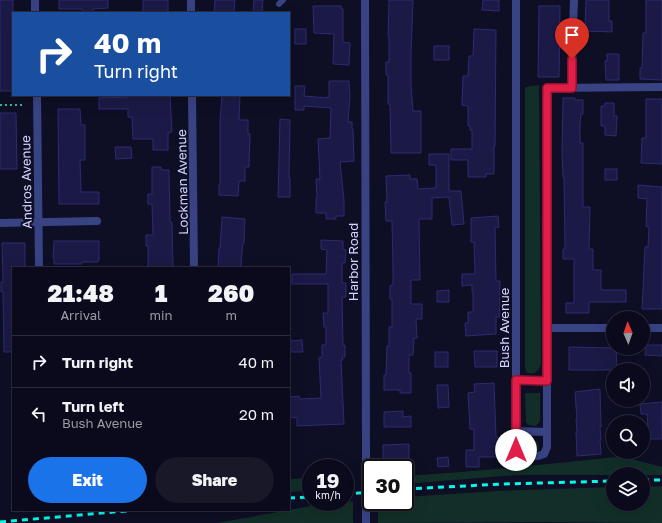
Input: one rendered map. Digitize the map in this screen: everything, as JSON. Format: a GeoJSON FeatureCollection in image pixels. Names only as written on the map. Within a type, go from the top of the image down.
{"type":"FeatureCollection","features":[{"type":"Feature","properties":{"kind":"street"},"geometry":{"type":"LineString","coordinates":[[35,0],[36,12]]}},
{"type":"Feature","properties":{"kind":"street"},"geometry":{"type":"LineString","coordinates":[[191,0],[191,12]]}},
{"type":"Feature","properties":{"kind":"street","name":"Harbor Road"},"geometry":{"type":"LineString","coordinates":[[365,0],[366,523]]}},
{"type":"Feature","properties":{"kind":"street","name":"Bush Avenue"},"geometry":{"type":"LineString","coordinates":[[516,0],[516,450],[519,455],[528,457],[544,454],[547,447],[547,88],[572,88]]}},
{"type":"Feature","properties":{"kind":"street"},"geometry":{"type":"LineString","coordinates":[[574,0],[572,88],[662,87]]}},
{"type":"Feature","properties":{"kind":"street","name":"Andros Avenue"},"geometry":{"type":"LineString","coordinates":[[37,96],[39,223],[38,267]]}},
{"type":"Feature","properties":{"kind":"street","name":"Lockman Avenue"},"geometry":{"type":"LineString","coordinates":[[192,96],[194,267]]}},
{"type":"Feature","properties":{"kind":"street"},"geometry":{"type":"LineString","coordinates":[[0,223],[97,221]]}},
{"type":"Feature","properties":{"kind":"street"},"geometry":{"type":"LineString","coordinates":[[546,328],[606,328]]}},
{"type":"Feature","properties":{"kind":"street"},"geometry":{"type":"LineString","coordinates":[[650,328],[662,328]]}},
{"type":"Feature","properties":{"kind":"street"},"geometry":{"type":"LineString","coordinates":[[516,380],[547,381]]}},
{"type":"Feature","properties":{"kind":"street"},"geometry":{"type":"LineString","coordinates":[[516,432],[547,432]]}},
{"type":"Feature","properties":{"kind":"path"},"geometry":{"type":"LineString","coordinates":[[0,105],[26,105]]}},
{"type":"Feature","properties":{"kind":"green space"},"geometry":{"type":"Polygon","coordinates":[[[539,85],[541,363],[536,372],[529,373],[526,372],[525,367],[525,89],[526,87],[539,85]]]}},
{"type":"Feature","properties":{"kind":"green space"},"geometry":{"type":"Polygon","coordinates":[[[540,393],[540,421],[536,426],[528,425],[526,422],[525,394],[540,393]]]}},
{"type":"Feature","properties":{"kind":"green space"},"geometry":{"type":"Polygon","coordinates":[[[527,440],[538,442],[539,450],[536,452],[526,452],[524,448],[524,441],[527,440]]]}},
{"type":"Feature","properties":{"kind":"green space"},"geometry":{"type":"Polygon","coordinates":[[[606,458],[632,459],[662,467],[662,475],[650,475],[650,467],[606,467],[606,475],[517,475],[414,483],[414,475],[606,458]]]}},
{"type":"Feature","properties":{"kind":"green space"},"geometry":{"type":"Polygon","coordinates":[[[302,478],[302,491],[290,492],[290,479],[302,478]]]}},
{"type":"Feature","properties":{"kind":"green space"},"geometry":{"type":"Polygon","coordinates":[[[662,486],[662,523],[378,523],[378,511],[414,511],[414,496],[497,491],[606,487],[606,511],[650,511],[650,487],[662,486]]]}},
{"type":"Feature","properties":{"kind":"green space"},"geometry":{"type":"Polygon","coordinates":[[[302,508],[302,511],[353,511],[353,523],[217,523],[290,511],[302,508]]]}},
{"type":"Feature","properties":{"kind":"building"},"geometry":{"type":"Polygon","coordinates":[[[0,0],[13,0],[12,91],[0,91],[0,0]]]}},
{"type":"Feature","properties":{"kind":"building"},"geometry":{"type":"Polygon","coordinates":[[[59,0],[108,0],[108,8],[93,9],[93,12],[82,12],[82,9],[59,9],[59,0]]]}},
{"type":"Feature","properties":{"kind":"building"},"geometry":{"type":"Polygon","coordinates":[[[143,0],[168,0],[168,12],[143,12],[143,0]]]}},
{"type":"Feature","properties":{"kind":"building"},"geometry":{"type":"Polygon","coordinates":[[[215,0],[235,0],[234,12],[214,12],[215,0]]]}},
{"type":"Feature","properties":{"kind":"building"},"geometry":{"type":"Polygon","coordinates":[[[254,0],[263,0],[262,12],[253,12],[254,0]]]}},
{"type":"Feature","properties":{"kind":"building"},"geometry":{"type":"Polygon","coordinates":[[[389,0],[413,0],[411,85],[413,111],[421,111],[421,153],[391,153],[390,104],[388,104],[388,75],[386,75],[386,62],[389,62],[389,0]]]}},
{"type":"Feature","properties":{"kind":"building"},"geometry":{"type":"Polygon","coordinates":[[[483,0],[499,0],[499,11],[482,10],[483,0]]]}},
{"type":"Feature","properties":{"kind":"building"},"geometry":{"type":"Polygon","coordinates":[[[586,0],[609,0],[609,21],[612,21],[612,32],[585,31],[586,0]]]}},
{"type":"Feature","properties":{"kind":"building"},"geometry":{"type":"Polygon","coordinates":[[[646,0],[662,0],[662,80],[640,79],[640,68],[642,68],[643,33],[646,33],[646,0]]]}},
{"type":"Feature","properties":{"kind":"building"},"geometry":{"type":"Polygon","coordinates":[[[313,6],[341,6],[341,9],[343,9],[343,42],[350,43],[349,65],[333,64],[334,34],[314,33],[313,6]]]}},
{"type":"Feature","properties":{"kind":"building"},"geometry":{"type":"Polygon","coordinates":[[[539,6],[560,6],[559,77],[538,77],[539,6]]]}},
{"type":"Feature","properties":{"kind":"building"},"geometry":{"type":"Polygon","coordinates":[[[295,29],[306,29],[306,44],[295,44],[295,29]]]}},
{"type":"Feature","properties":{"kind":"building"},"geometry":{"type":"Polygon","coordinates":[[[474,29],[496,30],[494,174],[486,174],[486,177],[468,177],[468,160],[451,160],[451,149],[472,149],[472,130],[470,130],[470,126],[468,126],[468,106],[462,105],[463,76],[468,76],[469,56],[473,56],[474,29]]]}},
{"type":"Feature","properties":{"kind":"building"},"geometry":{"type":"Polygon","coordinates":[[[434,46],[449,46],[449,60],[434,60],[434,46]]]}},
{"type":"Feature","properties":{"kind":"building"},"geometry":{"type":"Polygon","coordinates":[[[607,54],[619,54],[619,80],[606,80],[605,61],[607,61],[607,54]]]}},
{"type":"Feature","properties":{"kind":"building"},"geometry":{"type":"Polygon","coordinates":[[[329,81],[349,81],[350,96],[348,122],[352,122],[353,129],[354,161],[340,162],[344,216],[336,216],[336,219],[326,219],[326,213],[316,213],[316,179],[320,179],[318,139],[330,138],[331,108],[304,106],[304,110],[295,110],[295,86],[305,86],[304,96],[328,98],[329,81]]]}},
{"type":"Feature","properties":{"kind":"building"},"geometry":{"type":"Polygon","coordinates":[[[170,96],[172,132],[168,133],[168,150],[153,150],[153,139],[133,139],[132,117],[128,117],[128,109],[99,109],[99,98],[170,96]]]}},
{"type":"Feature","properties":{"kind":"building"},"geometry":{"type":"Polygon","coordinates":[[[222,96],[240,96],[239,120],[248,120],[248,134],[250,134],[249,167],[245,167],[245,181],[239,181],[238,196],[219,195],[222,96]]]}},
{"type":"Feature","properties":{"kind":"building"},"geometry":{"type":"Polygon","coordinates":[[[563,98],[583,100],[583,114],[581,114],[580,125],[580,143],[583,143],[583,207],[590,207],[589,249],[593,249],[593,270],[601,270],[601,290],[626,290],[626,302],[589,302],[589,313],[566,313],[566,303],[574,303],[574,259],[563,259],[563,249],[565,249],[564,177],[562,152],[563,98]]]}},
{"type":"Feature","properties":{"kind":"building"},"geometry":{"type":"Polygon","coordinates":[[[646,99],[662,99],[662,164],[641,163],[642,138],[646,138],[646,99]]]}},
{"type":"Feature","properties":{"kind":"building"},"geometry":{"type":"Polygon","coordinates":[[[605,103],[614,103],[614,116],[617,116],[616,136],[605,135],[605,126],[601,126],[601,106],[605,106],[605,103]]]}},
{"type":"Feature","properties":{"kind":"building"},"geometry":{"type":"Polygon","coordinates":[[[58,109],[80,109],[81,125],[85,125],[85,160],[80,160],[81,192],[99,192],[99,204],[59,204],[58,109]]]}},
{"type":"Feature","properties":{"kind":"building"},"geometry":{"type":"Polygon","coordinates":[[[0,113],[16,113],[17,169],[0,169],[0,113]]]}},
{"type":"Feature","properties":{"kind":"building"},"geometry":{"type":"Polygon","coordinates":[[[280,119],[290,120],[290,197],[278,197],[280,119]]]}},
{"type":"Feature","properties":{"kind":"building"},"geometry":{"type":"Polygon","coordinates":[[[115,147],[131,147],[132,158],[116,159],[115,147]]]}},
{"type":"Feature","properties":{"kind":"building"},"geometry":{"type":"Polygon","coordinates":[[[429,154],[449,154],[449,191],[461,191],[464,224],[452,225],[449,197],[432,198],[432,219],[419,219],[420,280],[411,280],[411,304],[422,304],[422,319],[416,319],[417,338],[414,338],[413,355],[409,355],[411,393],[400,393],[400,390],[384,390],[387,346],[389,346],[389,327],[392,327],[392,299],[390,299],[390,286],[393,284],[392,221],[386,221],[386,176],[410,175],[410,179],[417,179],[418,189],[436,188],[436,165],[429,165],[429,154]]]}},
{"type":"Feature","properties":{"kind":"building"},"geometry":{"type":"Polygon","coordinates":[[[152,167],[161,167],[161,170],[169,170],[173,267],[148,267],[148,246],[146,246],[146,235],[153,235],[152,204],[148,204],[148,194],[152,194],[152,167]]]}},
{"type":"Feature","properties":{"kind":"building"},"geometry":{"type":"Polygon","coordinates":[[[605,169],[617,169],[617,180],[605,180],[605,169]]]}},
{"type":"Feature","properties":{"kind":"building"},"geometry":{"type":"Polygon","coordinates":[[[638,185],[662,187],[662,309],[642,309],[645,247],[648,247],[649,227],[646,226],[647,199],[638,198],[638,185]]]}},
{"type":"Feature","properties":{"kind":"building"},"geometry":{"type":"Polygon","coordinates":[[[498,216],[499,227],[495,228],[496,281],[500,281],[500,317],[496,317],[496,334],[466,336],[465,323],[468,323],[468,312],[473,312],[473,292],[472,285],[462,286],[462,274],[475,274],[474,242],[471,242],[471,218],[498,216]]]}},
{"type":"Feature","properties":{"kind":"building"},"geometry":{"type":"Polygon","coordinates":[[[222,217],[245,219],[241,267],[218,267],[222,217]]]}},
{"type":"Feature","properties":{"kind":"building"},"geometry":{"type":"Polygon","coordinates":[[[321,240],[343,241],[343,249],[346,250],[345,263],[342,263],[342,283],[346,283],[346,297],[342,297],[343,345],[345,345],[345,357],[342,357],[343,360],[341,360],[344,424],[297,426],[297,418],[290,417],[290,397],[299,396],[300,399],[321,398],[319,358],[322,357],[322,345],[326,345],[326,327],[324,327],[323,313],[328,313],[328,284],[292,284],[292,274],[326,274],[327,250],[321,249],[321,240]]]}},
{"type":"Feature","properties":{"kind":"building"},"geometry":{"type":"Polygon","coordinates":[[[54,241],[99,241],[99,260],[98,262],[82,262],[82,264],[54,264],[54,241]]]}},
{"type":"Feature","properties":{"kind":"building"},"geometry":{"type":"Polygon","coordinates":[[[2,243],[25,243],[25,267],[12,267],[12,352],[4,352],[3,292],[1,292],[1,282],[3,282],[2,243]]]}},
{"type":"Feature","properties":{"kind":"building"},"geometry":{"type":"Polygon","coordinates":[[[449,290],[449,302],[437,302],[437,291],[449,290]]]}},
{"type":"Feature","properties":{"kind":"building"},"geometry":{"type":"Polygon","coordinates":[[[302,340],[303,352],[291,352],[290,341],[302,340]]]}},
{"type":"Feature","properties":{"kind":"building"},"geometry":{"type":"Polygon","coordinates":[[[650,345],[662,345],[662,356],[645,355],[650,355],[650,345]]]}},
{"type":"Feature","properties":{"kind":"building"},"geometry":{"type":"Polygon","coordinates":[[[569,347],[606,348],[606,355],[616,355],[617,363],[606,363],[606,370],[569,370],[569,347]]]}},
{"type":"Feature","properties":{"kind":"building"},"geometry":{"type":"Polygon","coordinates":[[[474,351],[497,351],[497,367],[475,367],[474,351]]]}},
{"type":"Feature","properties":{"kind":"building"},"geometry":{"type":"Polygon","coordinates":[[[435,352],[448,352],[448,367],[435,367],[435,352]]]}},
{"type":"Feature","properties":{"kind":"building"},"geometry":{"type":"Polygon","coordinates":[[[494,383],[496,437],[498,437],[499,457],[479,457],[479,467],[466,467],[466,450],[474,450],[474,429],[470,429],[468,393],[475,392],[474,384],[494,383]]]}},
{"type":"Feature","properties":{"kind":"building"},"geometry":{"type":"Polygon","coordinates":[[[437,385],[448,385],[449,407],[438,408],[437,385]]]}},
{"type":"Feature","properties":{"kind":"building"},"geometry":{"type":"Polygon","coordinates":[[[600,389],[601,454],[577,456],[575,392],[600,389]]]}},
{"type":"Feature","properties":{"kind":"building"},"geometry":{"type":"Polygon","coordinates":[[[662,402],[662,439],[650,439],[650,415],[641,414],[640,407],[650,407],[650,403],[662,402]]]}},
{"type":"Feature","properties":{"kind":"building"},"geometry":{"type":"Polygon","coordinates":[[[403,411],[403,417],[411,416],[411,427],[384,427],[384,412],[403,411]]]}},
{"type":"Feature","properties":{"kind":"building"},"geometry":{"type":"Polygon","coordinates":[[[409,444],[409,459],[383,459],[383,445],[409,444]]]}},
{"type":"Feature","properties":{"kind":"building"},"geometry":{"type":"Polygon","coordinates":[[[448,457],[449,466],[438,467],[437,458],[448,457]]]}},
{"type":"Feature","properties":{"kind":"railway"},"geometry":{"type":"LineString","coordinates":[[650,480],[662,480]]}},
{"type":"Feature","properties":{"kind":"railway"},"geometry":{"type":"LineString","coordinates":[[414,489],[606,481]]}},
{"type":"Feature","properties":{"kind":"railway"},"geometry":{"type":"LineString","coordinates":[[354,493],[362,493]]}},
{"type":"Feature","properties":{"kind":"railway"},"geometry":{"type":"LineString","coordinates":[[290,498],[302,497]]}},
{"type":"Feature","properties":{"kind":"railway"},"geometry":{"type":"LineString","coordinates":[[0,522],[126,511]]}},
{"type":"Feature","properties":{"kind":"route"},"geometry":{"type":"LineString","coordinates":[[516,450],[516,380],[547,381],[547,88],[572,88],[572,59]]}}]}
